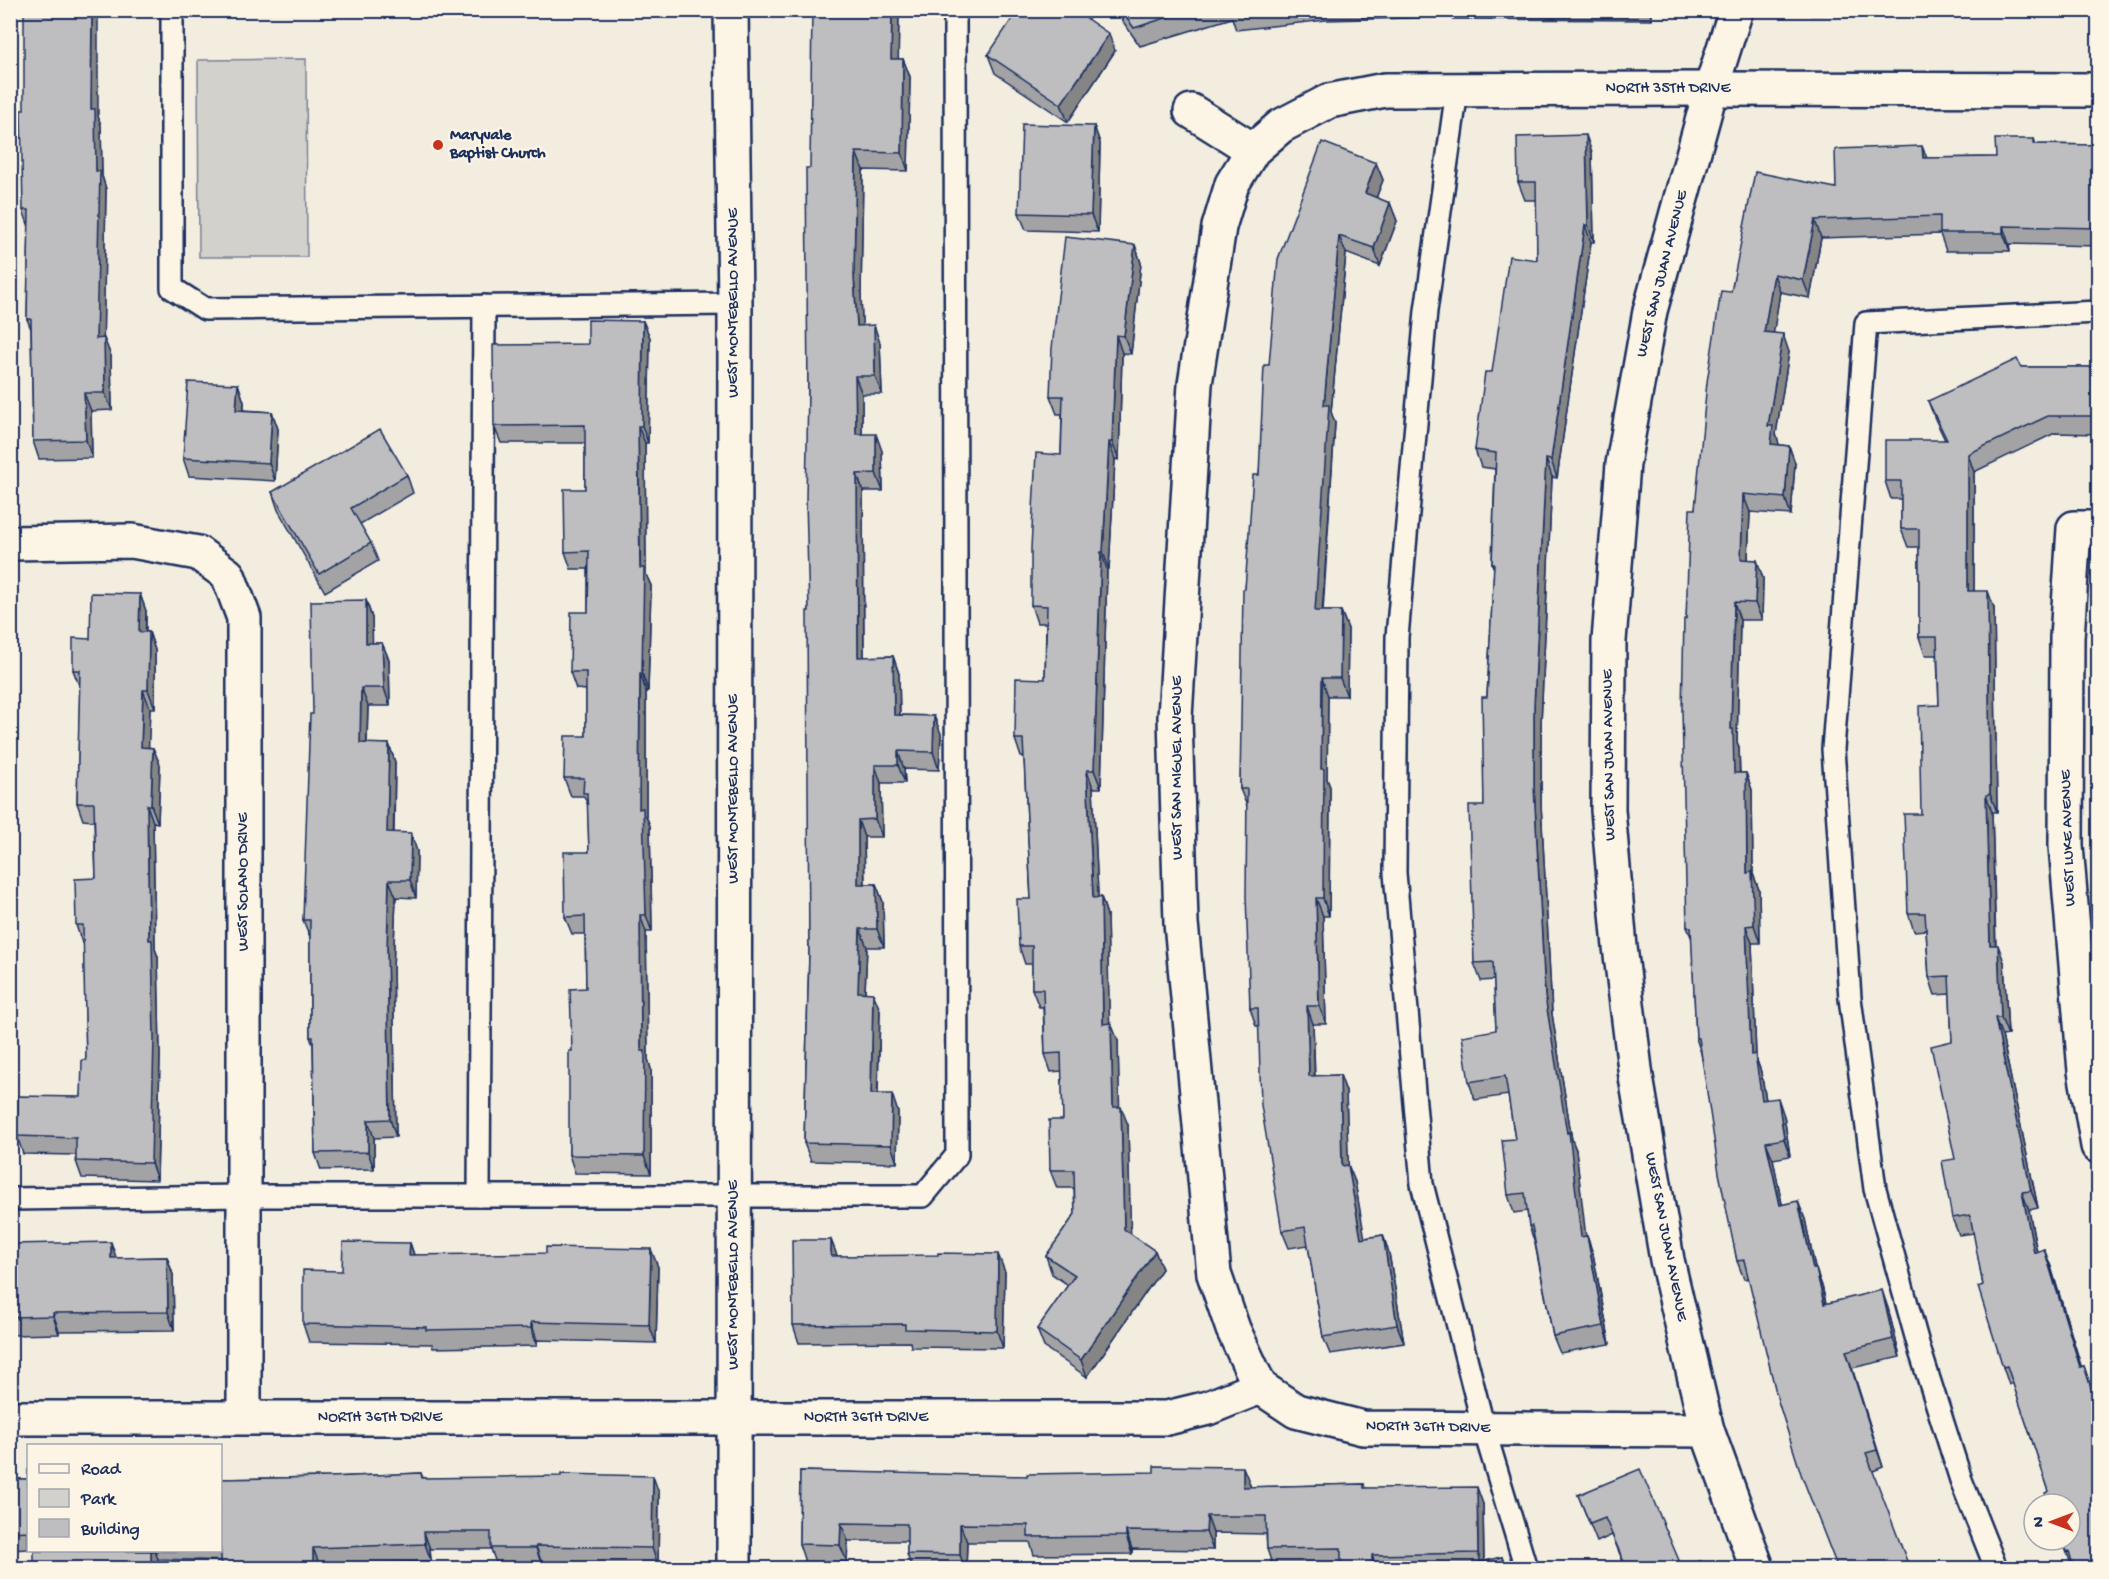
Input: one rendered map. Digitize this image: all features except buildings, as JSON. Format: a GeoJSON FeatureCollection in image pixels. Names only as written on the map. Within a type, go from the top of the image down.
{"type":"FeatureCollection","features":[{"type":"Feature","properties":{"kind":"street","name":"WEST MONTEBELLO AVENUE"},"geometry":{"type":"LineString","coordinates":[[731,10],[735,304],[734,1569]]}},
{"type":"Feature","properties":{"kind":"street","name":"WEST SAN JUAN AVENUE"},"geometry":{"type":"LineString","coordinates":[[1736,10],[1711,89],[1650,311],[1623,464],[1609,641],[1608,798],[1620,947],[1636,1077],[1667,1260],[1707,1430],[1757,1569]]}},
{"type":"Feature","properties":{"kind":"street","name":"NORTH 35TH DRIVE"},"geometry":{"type":"LineString","coordinates":[[1253,150],[1281,126],[1329,101],[1385,90],[2098,90]]}},
{"type":"Feature","properties":{"kind":"street"},"geometry":{"type":"LineString","coordinates":[[1191,111],[1253,150]]}},
{"type":"Feature","properties":{"kind":"street","name":"WEST SAN MIGUEL AVENUE"},"geometry":{"type":"LineString","coordinates":[[1253,150],[1232,184],[1219,227],[1195,384],[1175,717],[1181,923],[1214,1274],[1233,1329],[1260,1387]]}},
{"type":"Feature","properties":{"kind":"street","name":"WEST LUKE AVENUE"},"geometry":{"type":"LineString","coordinates":[[2086,528],[2067,638],[2066,846],[2085,1071],[2098,1146]]}},
{"type":"Feature","properties":{"kind":"street","name":"WEST SOLANO DRIVE"},"geometry":{"type":"LineString","coordinates":[[10,543],[132,541],[198,553],[228,575],[243,618],[244,1417]]}},
{"type":"Feature","properties":{"kind":"street","name":"NORTH 36TH DRIVE"},"geometry":{"type":"LineString","coordinates":[[10,1418],[1167,1418],[1208,1407],[1260,1387],[1296,1411],[1363,1428],[1707,1430]]}},
{"type":"Feature","properties":{"kind":"lane"},"geometry":{"type":"LineString","coordinates":[[172,10],[172,288],[205,309],[735,304]]}},
{"type":"Feature","properties":{"kind":"lane"},"geometry":{"type":"LineString","coordinates":[[10,1199],[245,1196],[923,1196],[957,1155],[955,10]]}},
{"type":"Feature","properties":{"kind":"lane"},"geometry":{"type":"LineString","coordinates":[[1457,90],[1426,311],[1397,638],[1395,873],[1422,1184],[1484,1429],[1526,1569]]}},
{"type":"Feature","properties":{"kind":"lane"},"geometry":{"type":"LineString","coordinates":[[479,1196],[484,306]]}},
{"type":"Feature","properties":{"kind":"lane"},"geometry":{"type":"LineString","coordinates":[[1996,1569],[1950,1448],[1920,1351],[1875,1189],[1850,998],[1833,749],[1866,323],[2098,312]]}},
{"type":"Feature","properties":{"kind":"green space"},"geometry":{"type":"Polygon","coordinates":[[[306,59],[307,257],[199,257],[198,60],[306,59]]]}},
{"type":"Feature","properties":{"kind":"place","name":"Maryvale Baptist Church"},"geometry":{"type":"Point","coordinates":[438,145]}}]}
